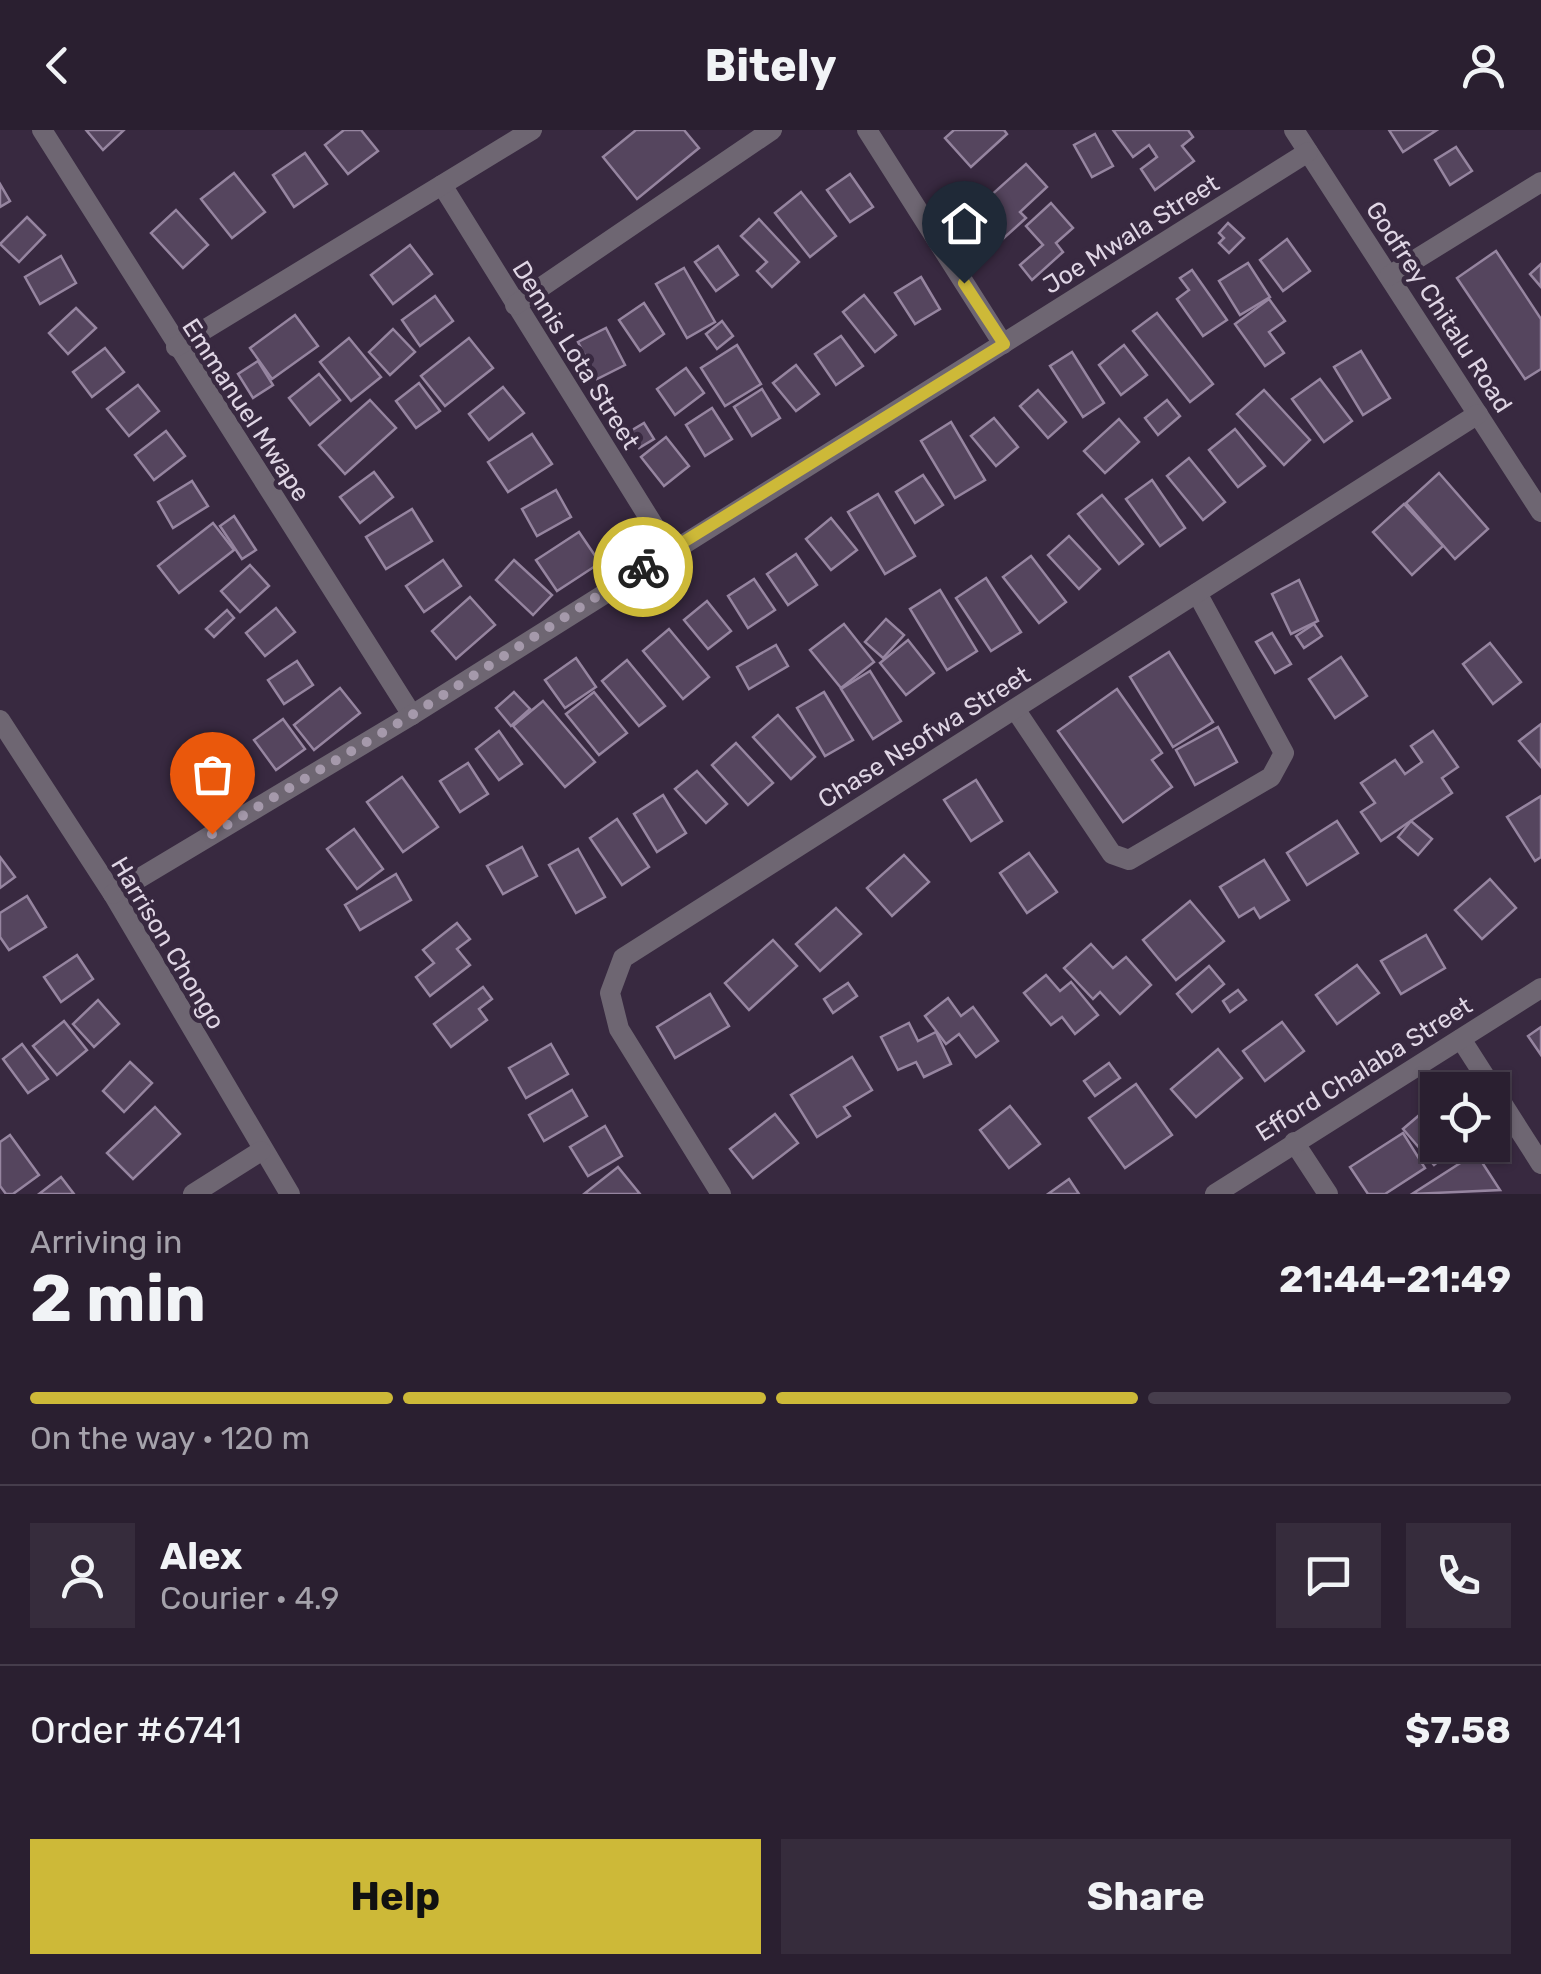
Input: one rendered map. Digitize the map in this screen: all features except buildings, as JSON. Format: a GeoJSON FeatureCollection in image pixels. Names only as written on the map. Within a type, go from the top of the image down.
{"type":"FeatureCollection","features":[{"type":"Feature","properties":{"kind":"street","name":"Emmanuel Mwape"},"geometry":{"type":"LineString","coordinates":[[42,130],[412,715]]}},
{"type":"Feature","properties":{"kind":"street"},"geometry":{"type":"LineString","coordinates":[[176,347],[532,130]]}},
{"type":"Feature","properties":{"kind":"street"},"geometry":{"type":"LineString","coordinates":[[515,305],[772,130]]}},
{"type":"Feature","properties":{"kind":"street"},"geometry":{"type":"LineString","coordinates":[[867,130],[1004,344]]}},
{"type":"Feature","properties":{"kind":"street","name":"Godfrey Chitalu Road"},"geometry":{"type":"LineString","coordinates":[[1294,130],[1541,512]]}},
{"type":"Feature","properties":{"kind":"street","name":"Joe Mwala Street"},"geometry":{"type":"LineString","coordinates":[[112,894],[412,715],[1308,152]]}},
{"type":"Feature","properties":{"kind":"street"},"geometry":{"type":"LineString","coordinates":[[1390,276],[1541,182]]}},
{"type":"Feature","properties":{"kind":"street","name":"Dennis Lota Street"},"geometry":{"type":"LineString","coordinates":[[442,185],[669,550]]}},
{"type":"Feature","properties":{"kind":"street","name":"Chase Nsofwa Street"},"geometry":{"type":"LineString","coordinates":[[721,1194],[618,1029],[610,993],[623,958],[1478,414]]}},
{"type":"Feature","properties":{"kind":"street"},"geometry":{"type":"LineString","coordinates":[[1015,709],[1112,854],[1120,858],[1129,860],[1270,776],[1284,753],[1196,593]]}},
{"type":"Feature","properties":{"kind":"street","name":"Harrison Chongo"},"geometry":{"type":"LineString","coordinates":[[0,720],[112,894],[290,1194]]}},
{"type":"Feature","properties":{"kind":"street","name":"Efford Chalaba Street"},"geometry":{"type":"LineString","coordinates":[[1215,1194],[1541,988]]}},
{"type":"Feature","properties":{"kind":"street"},"geometry":{"type":"LineString","coordinates":[[1461,1039],[1541,1164]]}},
{"type":"Feature","properties":{"kind":"street"},"geometry":{"type":"LineString","coordinates":[[1294,1142],[1328,1194]]}},
{"type":"Feature","properties":{"kind":"street"},"geometry":{"type":"LineString","coordinates":[[193,1194],[261,1151]]}},
{"type":"Feature","properties":{"kind":"way so far"},"geometry":{"type":"LineString","coordinates":[[212,834],[412,715],[643,567]]}},
{"type":"Feature","properties":{"kind":"route"},"geometry":{"type":"LineString","coordinates":[[643,567],[1004,344],[964,283]]}}]}
